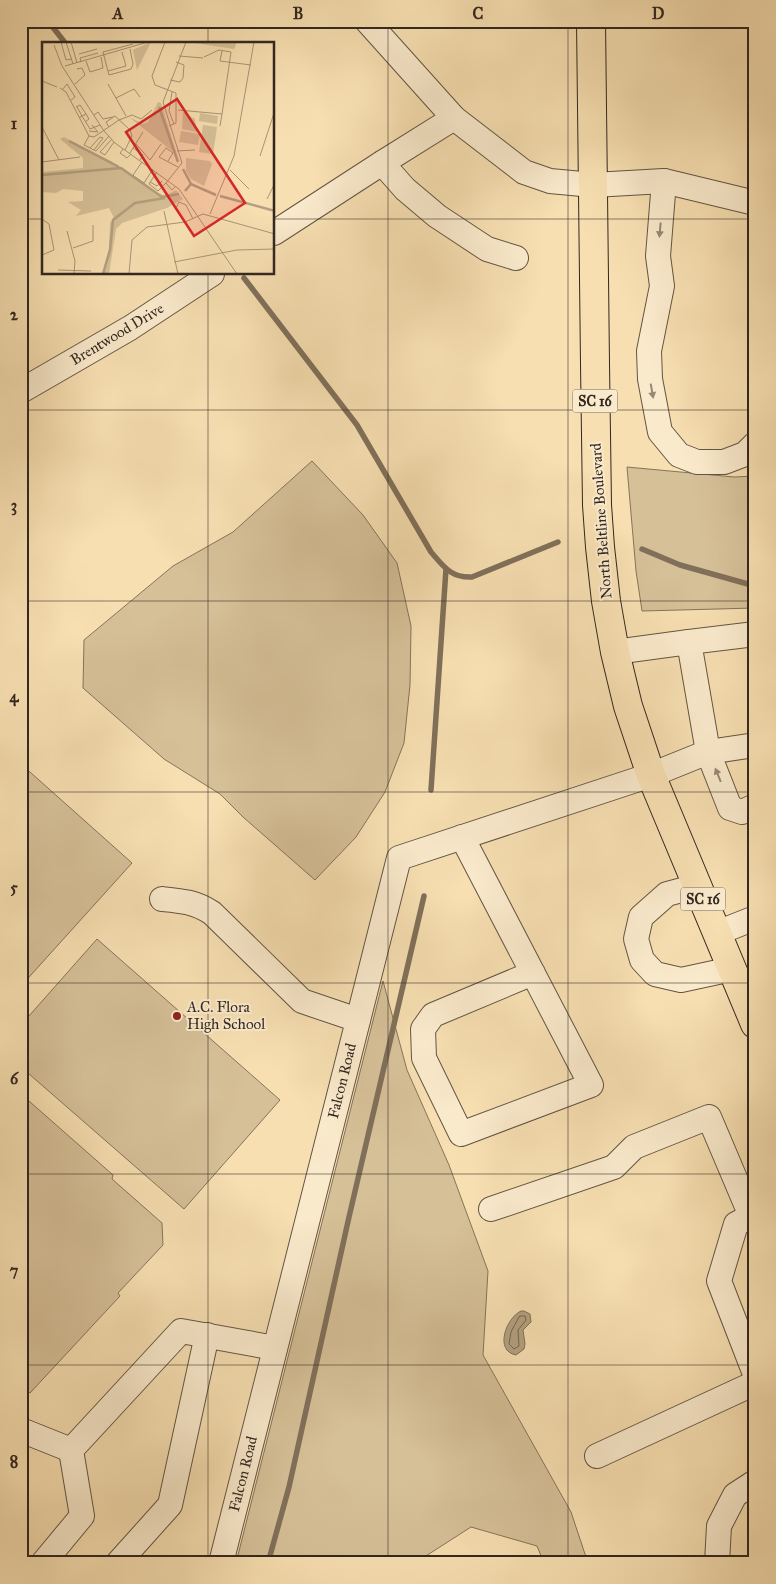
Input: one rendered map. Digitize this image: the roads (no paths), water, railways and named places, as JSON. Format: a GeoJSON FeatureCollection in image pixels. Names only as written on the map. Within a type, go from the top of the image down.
{"type":"FeatureCollection","features":[{"type":"Feature","properties":{"kind":"main road","name":"North Beltline Boulevard"},"geometry":{"type":"LineString","coordinates":[[590,21],[597,506],[606,601],[615,652],[628,706],[651,775],[732,969],[749,992],[755,1024]]}},
{"type":"Feature","properties":{"kind":"street"},"geometry":{"type":"LineString","coordinates":[[367,21],[454,118],[524,172],[550,181],[593,185],[664,181],[755,203]]}},
{"type":"Feature","properties":{"kind":"street"},"geometry":{"type":"LineString","coordinates":[[275,232],[454,118]]}},
{"type":"Feature","properties":{"kind":"street"},"geometry":{"type":"LineString","coordinates":[[382,163],[405,189],[437,216],[487,249],[516,258]]}},
{"type":"Feature","properties":{"kind":"street"},"geometry":{"type":"LineString","coordinates":[[664,181],[658,256],[662,286],[649,351],[650,379],[660,432],[679,455],[697,462],[724,462],[745,454],[755,444]]}},
{"type":"Feature","properties":{"kind":"street","name":"Brentwood Drive"},"geometry":{"type":"LineString","coordinates":[[21,391],[130,328],[210,275]]}},
{"type":"Feature","properties":{"kind":"street"},"geometry":{"type":"LineString","coordinates":[[615,652],[755,634]]}},
{"type":"Feature","properties":{"kind":"street"},"geometry":{"type":"LineString","coordinates":[[689,642],[708,752],[733,813],[741,817],[755,815]]}},
{"type":"Feature","properties":{"kind":"street","name":"Falcon Road"},"geometry":{"type":"LineString","coordinates":[[221,1563],[399,858],[651,775],[708,752],[755,745]]}},
{"type":"Feature","properties":{"kind":"street"},"geometry":{"type":"LineString","coordinates":[[730,808],[742,812],[755,806]]}},
{"type":"Feature","properties":{"kind":"street"},"geometry":{"type":"LineString","coordinates":[[462,837],[533,973],[591,1085],[461,1134],[424,1058],[423,1028],[432,1015],[533,973]]}},
{"type":"Feature","properties":{"kind":"street"},"geometry":{"type":"LineString","coordinates":[[697,886],[667,894],[641,918],[636,940],[642,960],[655,974],[681,980],[732,969]]}},
{"type":"Feature","properties":{"kind":"street"},"geometry":{"type":"LineString","coordinates":[[162,899],[187,901],[201,906],[212,913],[302,1001],[358,1020]]}},
{"type":"Feature","properties":{"kind":"street"},"geometry":{"type":"LineString","coordinates":[[717,933],[755,918]]}},
{"type":"Feature","properties":{"kind":"street"},"geometry":{"type":"LineString","coordinates":[[491,1209],[614,1167],[634,1147],[709,1117],[754,1218],[736,1224],[719,1281],[755,1374]]}},
{"type":"Feature","properties":{"kind":"street"},"geometry":{"type":"LineString","coordinates":[[71,1450],[181,1331],[275,1348]]}},
{"type":"Feature","properties":{"kind":"street"},"geometry":{"type":"LineString","coordinates":[[118,1563],[170,1505],[207,1335]]}},
{"type":"Feature","properties":{"kind":"street"},"geometry":{"type":"LineString","coordinates":[[597,1456],[755,1383]]}},
{"type":"Feature","properties":{"kind":"street"},"geometry":{"type":"LineString","coordinates":[[21,1430],[71,1450]]}},
{"type":"Feature","properties":{"kind":"street"},"geometry":{"type":"LineString","coordinates":[[43,1563],[82,1516],[71,1450]]}},
{"type":"Feature","properties":{"kind":"street"},"geometry":{"type":"LineString","coordinates":[[717,1563],[719,1526],[735,1495],[755,1482]]}},
{"type":"Feature","properties":{"kind":"water"},"geometry":{"type":"Polygon","coordinates":[[[521,1311],[530,1314],[531,1322],[523,1330],[524,1349],[516,1355],[509,1352],[505,1347],[504,1341],[507,1327],[511,1320],[521,1311]]]}},
{"type":"Feature","properties":{"kind":"waterway"},"geometry":{"type":"LineString","coordinates":[[48,21],[64,42]]}},
{"type":"Feature","properties":{"kind":"waterway"},"geometry":{"type":"LineString","coordinates":[[244,278],[357,425],[431,552],[448,570],[459,576],[472,577],[558,542]]}},
{"type":"Feature","properties":{"kind":"waterway"},"geometry":{"type":"LineString","coordinates":[[642,549],[680,565],[755,586]]}},
{"type":"Feature","properties":{"kind":"waterway"},"geometry":{"type":"LineString","coordinates":[[431,790],[446,569]]}},
{"type":"Feature","properties":{"kind":"waterway"},"geometry":{"type":"LineString","coordinates":[[268,1563],[289,1487],[349,1217],[424,896]]}},
{"type":"Feature","properties":{"kind":"place","name":"A.C. Flora High School"},"geometry":{"type":"Point","coordinates":[177,1016]}}]}
